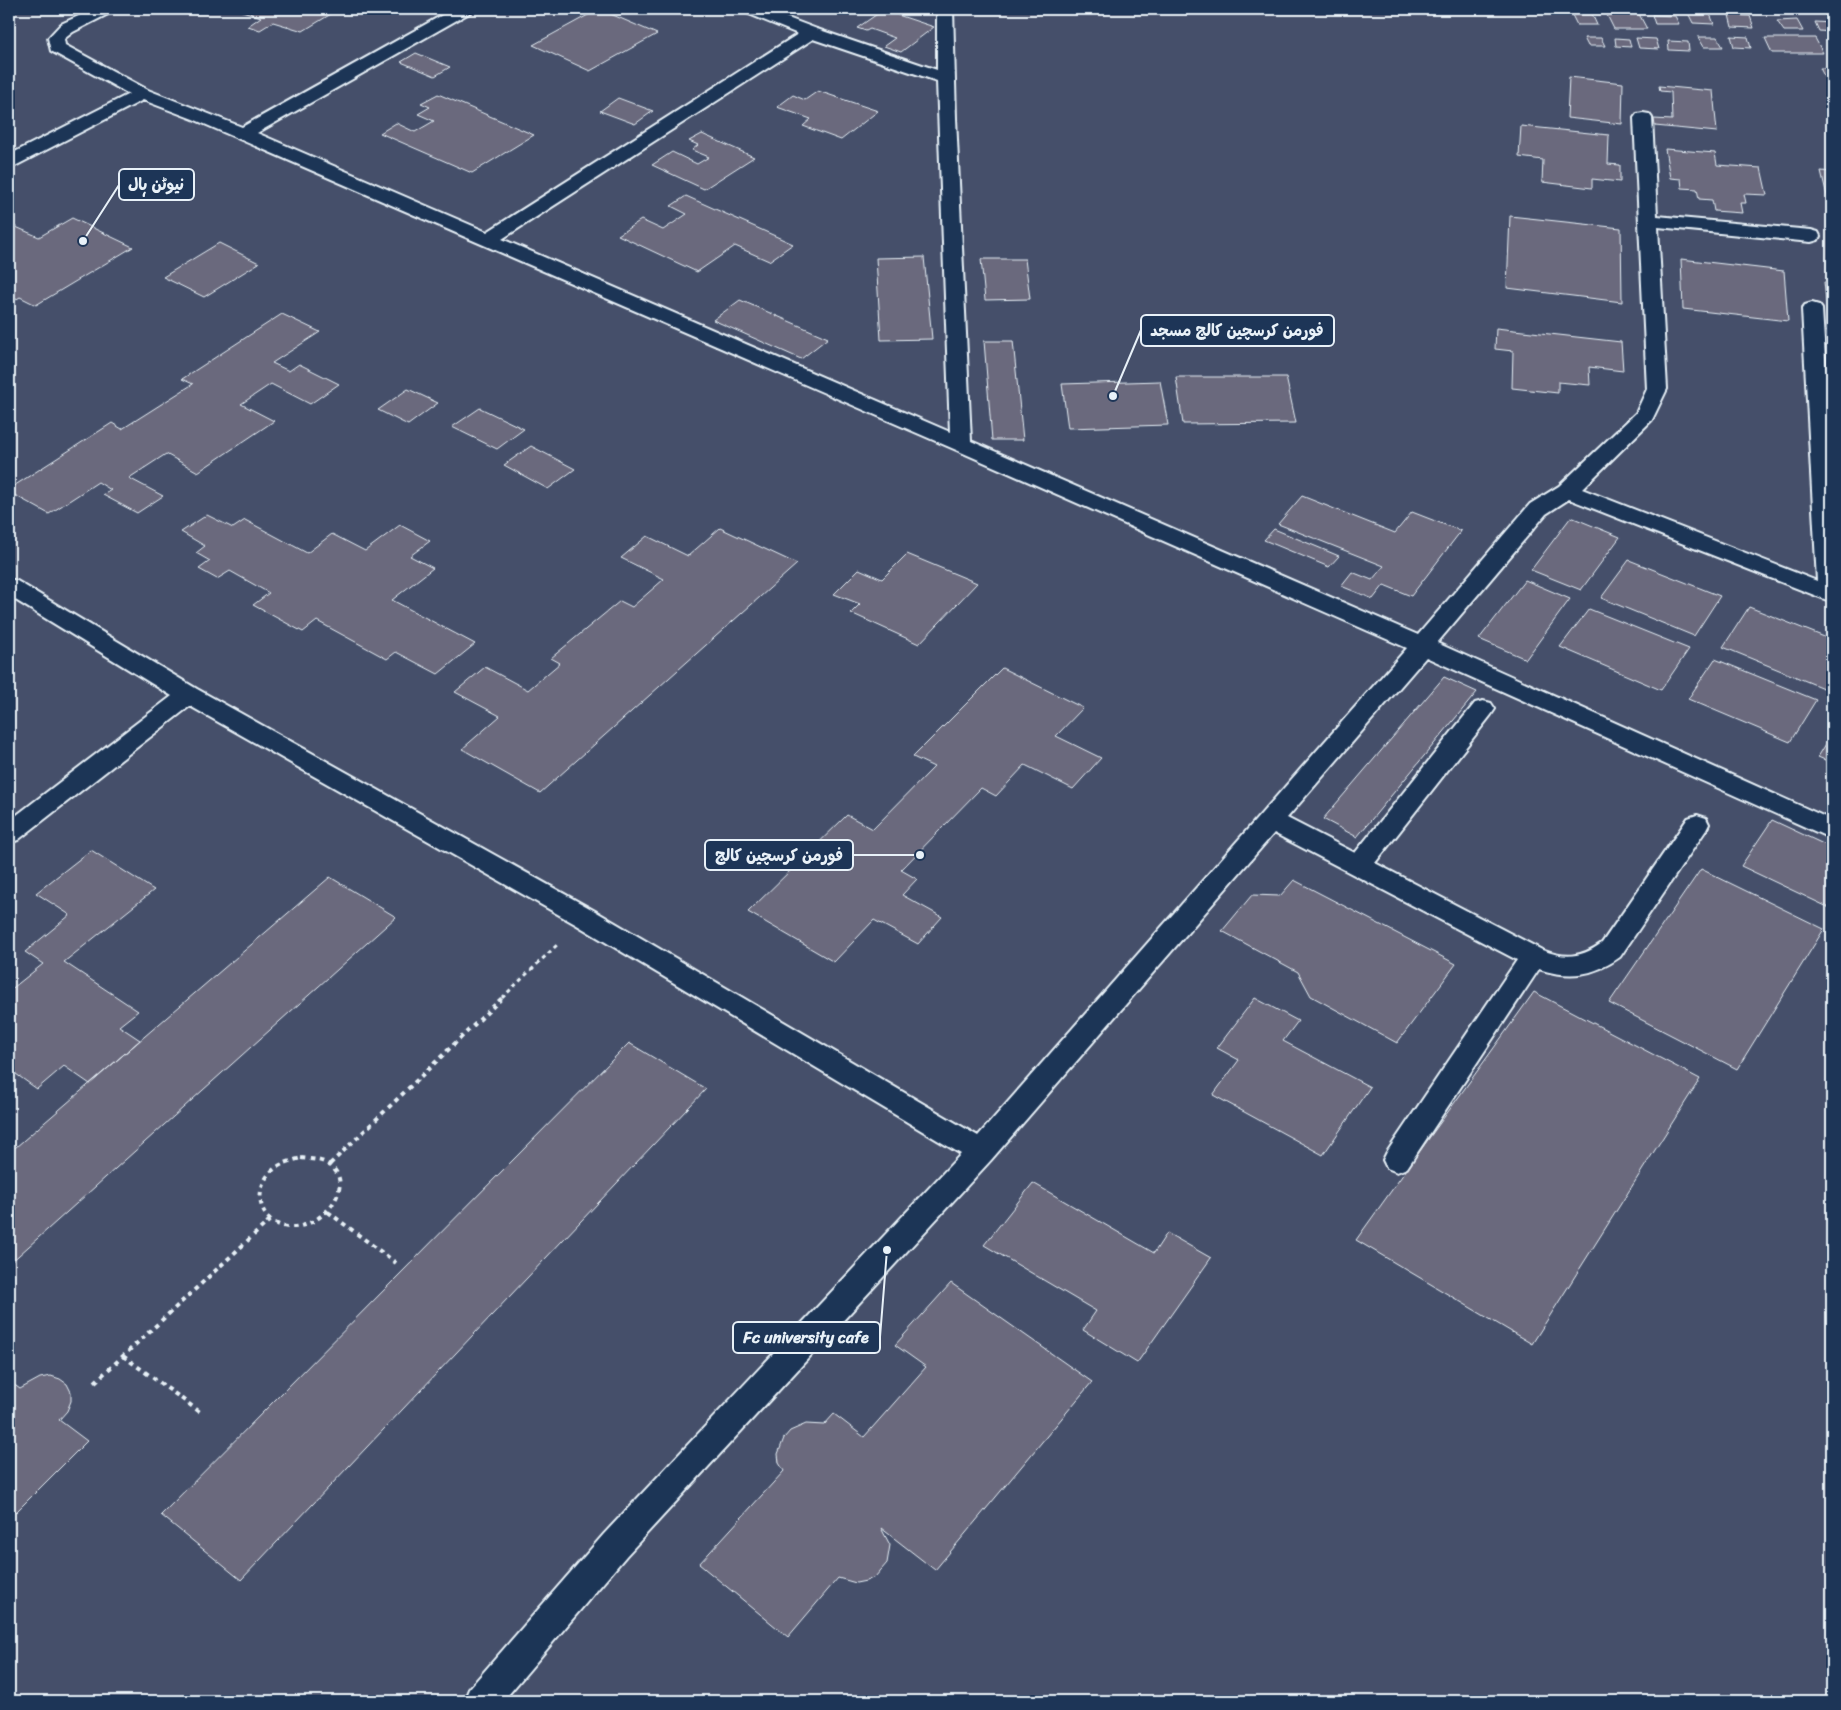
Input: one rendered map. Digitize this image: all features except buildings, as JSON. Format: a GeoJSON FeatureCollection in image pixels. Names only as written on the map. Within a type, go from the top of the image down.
{"type":"FeatureCollection","features":[{"type":"Feature","properties":{"kind":"lane"},"geometry":{"type":"LineString","coordinates":[[106,9],[67,28],[56,38],[57,48],[142,94],[199,115],[961,444],[1422,646],[1832,830]]}},
{"type":"Feature","properties":{"kind":"lane"},"geometry":{"type":"LineString","coordinates":[[243,134],[465,9]]}},
{"type":"Feature","properties":{"kind":"lane"},"geometry":{"type":"LineString","coordinates":[[750,9],[811,33],[945,78]]}},
{"type":"Feature","properties":{"kind":"lane"},"geometry":{"type":"LineString","coordinates":[[945,9],[945,78],[959,361],[961,444]]}},
{"type":"Feature","properties":{"kind":"lane"},"geometry":{"type":"LineString","coordinates":[[489,239],[811,33]]}},
{"type":"Feature","properties":{"kind":"lane"},"geometry":{"type":"LineString","coordinates":[[9,162],[142,94]]}},
{"type":"Feature","properties":{"kind":"lane"},"geometry":{"type":"LineString","coordinates":[[481,1701],[615,1545],[981,1152],[1422,646],[1538,509],[1567,491],[1645,416],[1656,389],[1643,118]]}},
{"type":"Feature","properties":{"kind":"lane"},"geometry":{"type":"LineString","coordinates":[[1649,221],[1811,236]]}},
{"type":"Feature","properties":{"kind":"lane"},"geometry":{"type":"LineString","coordinates":[[1567,491],[1831,594],[1812,309]]}},
{"type":"Feature","properties":{"kind":"lane"},"geometry":{"type":"LineString","coordinates":[[9,586],[189,695],[586,918],[981,1152]]}},
{"type":"Feature","properties":{"kind":"lane"},"geometry":{"type":"LineString","coordinates":[[9,834],[189,695]]}},
{"type":"Feature","properties":{"kind":"lane"},"geometry":{"type":"LineString","coordinates":[[1359,866],[1483,709]]}},
{"type":"Feature","properties":{"kind":"lane"},"geometry":{"type":"LineString","coordinates":[[1270,820],[1533,956],[1551,964],[1567,966],[1586,965],[1600,959],[1612,950],[1697,824]]}},
{"type":"Feature","properties":{"kind":"lane"},"geometry":{"type":"LineString","coordinates":[[1397,1160],[1533,956]]}},
{"type":"Feature","properties":{"kind":"path"},"geometry":{"type":"LineString","coordinates":[[330,1164],[586,918]]}},
{"type":"Feature","properties":{"kind":"path"},"geometry":{"type":"LineString","coordinates":[[301,1158],[317,1158],[330,1164],[338,1174],[340,1186],[338,1199],[328,1212],[315,1220],[299,1225],[283,1225],[270,1220],[262,1209],[259,1197],[262,1184],[272,1171],[286,1162],[301,1158]]}},
{"type":"Feature","properties":{"kind":"path"},"geometry":{"type":"LineString","coordinates":[[328,1212],[396,1263]]}},
{"type":"Feature","properties":{"kind":"path"},"geometry":{"type":"LineString","coordinates":[[95,1382],[270,1220]]}},
{"type":"Feature","properties":{"kind":"path"},"geometry":{"type":"LineString","coordinates":[[123,1356],[200,1412]]}},
{"type":"Feature","properties":{"kind":"shaded area"},"geometry":{"type":"Polygon","coordinates":[[[9,9],[1832,9],[1832,1701],[9,1701],[9,9]]]}},
{"type":"Feature","properties":{"kind":"place","name":"نیوٹن ہال"},"geometry":{"type":"Point","coordinates":[83,241]}},
{"type":"Feature","properties":{"kind":"place","name":"فورمن کرسچین کالج مسجد"},"geometry":{"type":"Point","coordinates":[1113,396]}},
{"type":"Feature","properties":{"kind":"place","name":"فورمن کرسچین کالج"},"geometry":{"type":"Point","coordinates":[920,855]}},
{"type":"Feature","properties":{"kind":"place","name":"Fc university cafe"},"geometry":{"type":"Point","coordinates":[887,1250]}}]}
